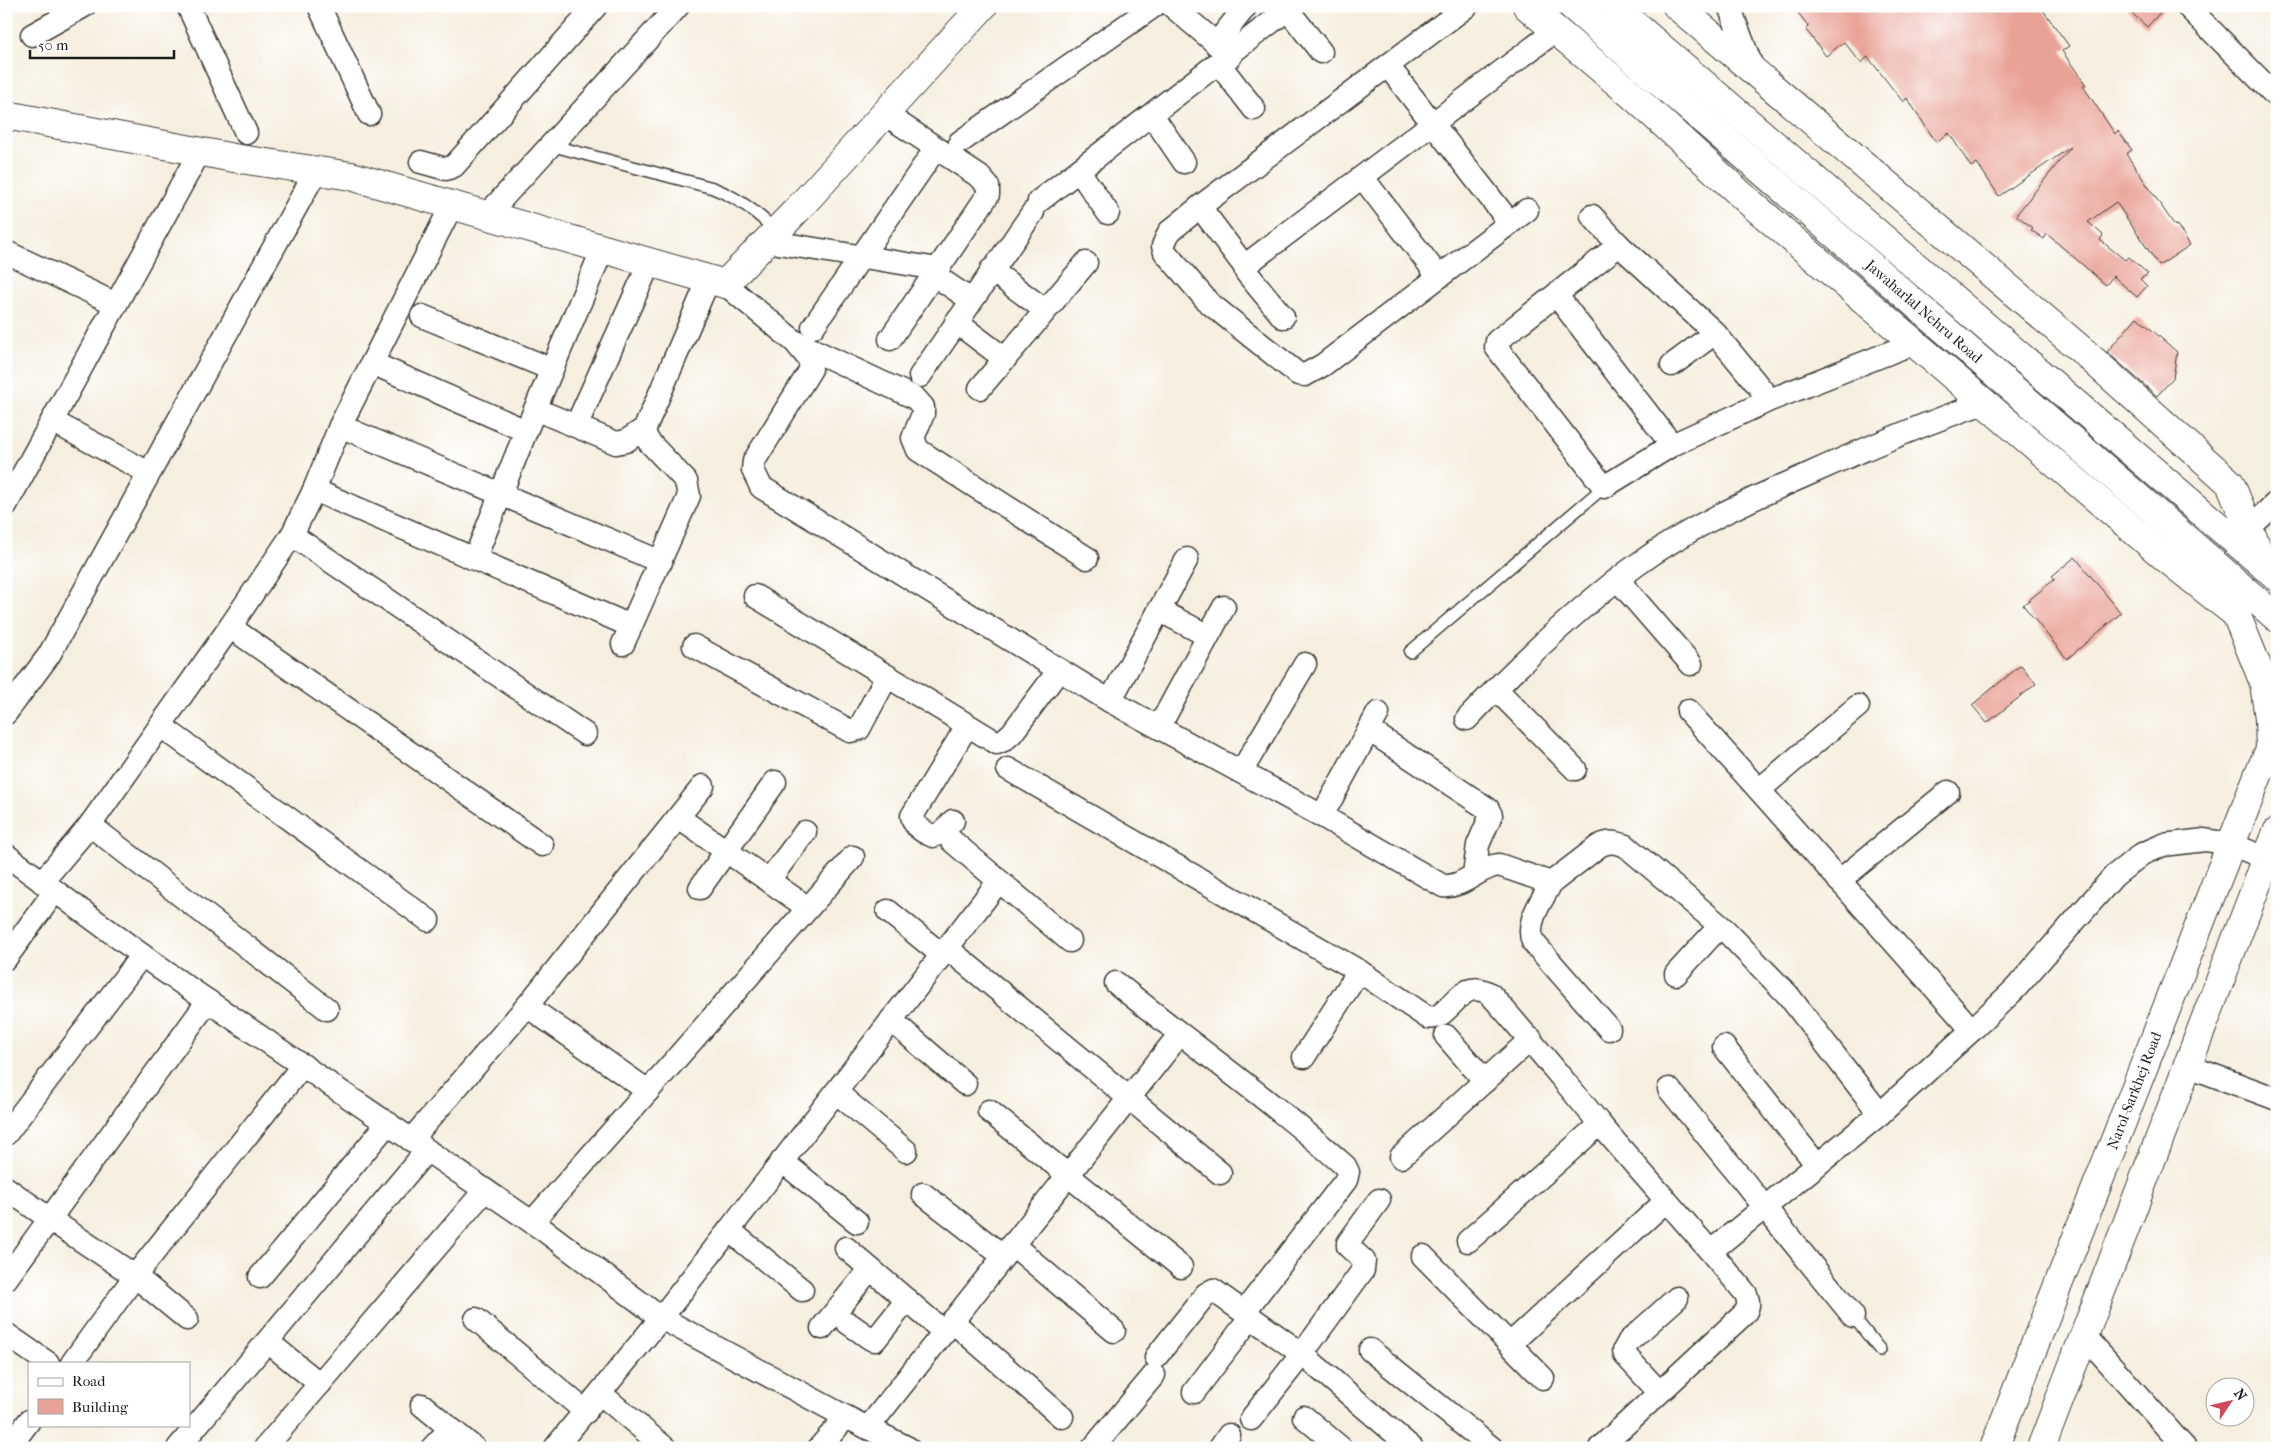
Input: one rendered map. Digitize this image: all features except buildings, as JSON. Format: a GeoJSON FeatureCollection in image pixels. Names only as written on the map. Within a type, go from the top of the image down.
{"type":"FeatureCollection","features":[{"type":"Feature","properties":{"kind":"main road"},"geometry":{"type":"LineString","coordinates":[[6,115],[200,151],[351,176],[717,282],[771,236],[983,6]]}},
{"type":"Feature","properties":{"kind":"main road"},"geometry":{"type":"LineString","coordinates":[[1527,6],[1632,95],[1747,200],[2158,552],[2237,616]]}},
{"type":"Feature","properties":{"kind":"main road","name":"Jawaharlal Nehru Road"},"geometry":{"type":"LineString","coordinates":[[1572,6],[1970,350],[2217,568],[2277,618]]}},
{"type":"Feature","properties":{"kind":"main road","name":"Jawaharlal Nehru Road"},"geometry":{"type":"LineString","coordinates":[[1613,6],[2271,572]]}},
{"type":"Feature","properties":{"kind":"main road"},"geometry":{"type":"LineString","coordinates":[[1677,6],[2085,354],[2230,483],[2248,528],[2271,572]]}},
{"type":"Feature","properties":{"kind":"main road"},"geometry":{"type":"LineString","coordinates":[[2217,568],[2264,683],[2273,742]]}},
{"type":"Feature","properties":{"kind":"main road","name":"Narol-Sarkhej Road"},"geometry":{"type":"LineString","coordinates":[[1994,1448],[2231,844],[2273,742]]}},
{"type":"Feature","properties":{"kind":"main road"},"geometry":{"type":"LineString","coordinates":[[2041,1448],[2277,832]]}},
{"type":"Feature","properties":{"kind":"main road"},"geometry":{"type":"LineString","coordinates":[[2052,1300],[2088,1327]]}},
{"type":"Feature","properties":{"kind":"street"},"geometry":{"type":"LineString","coordinates":[[32,35],[84,6]]}},
{"type":"Feature","properties":{"kind":"street"},"geometry":{"type":"LineString","coordinates":[[188,6],[246,133]]}},
{"type":"Feature","properties":{"kind":"street"},"geometry":{"type":"LineString","coordinates":[[319,6],[369,114]]}},
{"type":"Feature","properties":{"kind":"street"},"geometry":{"type":"LineString","coordinates":[[421,162],[446,169],[454,166],[596,6]]}},
{"type":"Feature","properties":{"kind":"street"},"geometry":{"type":"LineString","coordinates":[[960,142],[1154,6]]}},
{"type":"Feature","properties":{"kind":"street"},"geometry":{"type":"LineString","coordinates":[[1222,54],[1246,6]]}},
{"type":"Feature","properties":{"kind":"street"},"geometry":{"type":"LineString","coordinates":[[1388,66],[1434,124],[1519,216],[1438,276],[1323,366],[1305,376],[1298,374],[1208,302],[1165,252],[1163,246],[1169,232],[1200,207],[1388,66],[1468,6]]}},
{"type":"Feature","properties":{"kind":"street"},"geometry":{"type":"LineString","coordinates":[[1729,6],[1754,73]]}},
{"type":"Feature","properties":{"kind":"street"},"geometry":{"type":"LineString","coordinates":[[2187,6],[2277,97]]}},
{"type":"Feature","properties":{"kind":"street"},"geometry":{"type":"LineString","coordinates":[[1178,8],[1222,54],[1254,109]]}},
{"type":"Feature","properties":{"kind":"street"},"geometry":{"type":"LineString","coordinates":[[920,376],[1036,207],[1152,115],[1222,54],[1290,8],[1322,52]]}},
{"type":"Feature","properties":{"kind":"street"},"geometry":{"type":"LineString","coordinates":[[487,215],[669,9]]}},
{"type":"Feature","properties":{"kind":"street"},"geometry":{"type":"LineString","coordinates":[[1245,267],[1555,31]]}},
{"type":"Feature","properties":{"kind":"street"},"geometry":{"type":"LineString","coordinates":[[885,114],[980,177],[988,186],[988,195],[890,339]]}},
{"type":"Feature","properties":{"kind":"street"},"geometry":{"type":"LineString","coordinates":[[1152,115],[1184,162]]}},
{"type":"Feature","properties":{"kind":"street"},"geometry":{"type":"LineString","coordinates":[[813,327],[936,148]]}},
{"type":"Feature","properties":{"kind":"street"},"geometry":{"type":"LineString","coordinates":[[6,504],[200,151]]}},
{"type":"Feature","properties":{"kind":"street"},"geometry":{"type":"LineString","coordinates":[[6,713],[49,655],[316,171]]}},
{"type":"Feature","properties":{"kind":"street"},"geometry":{"type":"LineString","coordinates":[[1079,171],[1108,213]]}},
{"type":"Feature","properties":{"kind":"street"},"geometry":{"type":"LineString","coordinates":[[1364,178],[1438,276]]}},
{"type":"Feature","properties":{"kind":"street"},"geometry":{"type":"LineString","coordinates":[[6,958],[48,886],[230,627],[292,535],[314,490],[340,426],[452,205]]}},
{"type":"Feature","properties":{"kind":"street"},"geometry":{"type":"LineString","coordinates":[[1200,207],[1245,267],[1246,272],[1282,317]]}},
{"type":"Feature","properties":{"kind":"street"},"geometry":{"type":"LineString","coordinates":[[1592,216],[1620,245],[1715,333],[1770,400]]}},
{"type":"Feature","properties":{"kind":"street"},"geometry":{"type":"LineString","coordinates":[[771,236],[936,272],[971,300]]}},
{"type":"Feature","properties":{"kind":"street"},"geometry":{"type":"LineString","coordinates":[[1620,245],[1498,341],[1496,347],[1604,487],[1672,445],[1770,400],[1914,343]]}},
{"type":"Feature","properties":{"kind":"street"},"geometry":{"type":"LineString","coordinates":[[475,558],[551,369],[603,248]]}},
{"type":"Feature","properties":{"kind":"street"},"geometry":{"type":"LineString","coordinates":[[6,252],[116,304]]}},
{"type":"Feature","properties":{"kind":"street"},"geometry":{"type":"LineString","coordinates":[[576,426],[650,262]]}},
{"type":"Feature","properties":{"kind":"street"},"geometry":{"type":"LineString","coordinates":[[980,388],[1086,262]]}},
{"type":"Feature","properties":{"kind":"street"},"geometry":{"type":"LineString","coordinates":[[991,270],[1045,310]]}},
{"type":"Feature","properties":{"kind":"street"},"geometry":{"type":"LineString","coordinates":[[535,408],[616,443],[626,441],[645,428],[717,282],[795,342],[915,398],[923,406],[923,414],[913,438],[918,450],[925,457],[1087,558]]}},
{"type":"Feature","properties":{"kind":"street"},"geometry":{"type":"LineString","coordinates":[[1556,296],[1672,445]]}},
{"type":"Feature","properties":{"kind":"street"},"geometry":{"type":"LineString","coordinates":[[422,316],[551,369]]}},
{"type":"Feature","properties":{"kind":"street"},"geometry":{"type":"LineString","coordinates":[[956,322],[1005,359]]}},
{"type":"Feature","properties":{"kind":"street"},"geometry":{"type":"LineString","coordinates":[[1672,365],[1715,333]]}},
{"type":"Feature","properties":{"kind":"street"},"geometry":{"type":"LineString","coordinates":[[795,342],[809,359],[811,370],[754,461],[752,470],[761,488],[1110,701],[1322,816],[1443,886],[1453,887],[1491,866],[1499,865],[1551,883]]}},
{"type":"Feature","properties":{"kind":"street"},"geometry":{"type":"LineString","coordinates":[[372,363],[526,431]]}},
{"type":"Feature","properties":{"kind":"street"},"geometry":{"type":"LineString","coordinates":[[1467,719],[1559,629],[1640,563],[1744,502],[1936,419],[1984,403]]}},
{"type":"Feature","properties":{"kind":"street"},"geometry":{"type":"LineString","coordinates":[[52,421],[149,473]]}},
{"type":"Feature","properties":{"kind":"street"},"geometry":{"type":"LineString","coordinates":[[340,426],[502,493],[661,562]]}},
{"type":"Feature","properties":{"kind":"street"},"geometry":{"type":"LineString","coordinates":[[314,490],[475,558],[627,635],[689,496],[686,481],[649,442],[645,428]]}},
{"type":"Feature","properties":{"kind":"street"},"geometry":{"type":"LineString","coordinates":[[2248,528],[2277,502]]}},
{"type":"Feature","properties":{"kind":"street"},"geometry":{"type":"LineString","coordinates":[[292,535],[585,734]]}},
{"type":"Feature","properties":{"kind":"street"},"geometry":{"type":"LineString","coordinates":[[1110,701],[1187,559]]}},
{"type":"Feature","properties":{"kind":"street"},"geometry":{"type":"LineString","coordinates":[[1618,580],[1691,664]]}},
{"type":"Feature","properties":{"kind":"street"},"geometry":{"type":"LineString","coordinates":[[756,596],[997,743],[1004,740],[1059,670]]}},
{"type":"Feature","properties":{"kind":"street"},"geometry":{"type":"LineString","coordinates":[[1159,728],[1224,607]]}},
{"type":"Feature","properties":{"kind":"street"},"geometry":{"type":"LineString","coordinates":[[1159,610],[1208,636]]}},
{"type":"Feature","properties":{"kind":"street"},"geometry":{"type":"LineString","coordinates":[[230,627],[542,846]]}},
{"type":"Feature","properties":{"kind":"street"},"geometry":{"type":"LineString","coordinates":[[694,646],[850,731],[859,729],[887,676]]}},
{"type":"Feature","properties":{"kind":"street"},"geometry":{"type":"LineString","coordinates":[[1241,772],[1306,664]]}},
{"type":"Feature","properties":{"kind":"street"},"geometry":{"type":"LineString","coordinates":[[1496,689],[1575,769]]}},
{"type":"Feature","properties":{"kind":"street"},"geometry":{"type":"LineString","coordinates":[[1759,790],[1858,706]]}},
{"type":"Feature","properties":{"kind":"street"},"geometry":{"type":"LineString","coordinates":[[1688,711],[1972,1030]]}},
{"type":"Feature","properties":{"kind":"street"},"geometry":{"type":"LineString","coordinates":[[1322,816],[1373,722],[1488,808],[1491,815],[1478,845],[1474,875]]}},
{"type":"Feature","properties":{"kind":"street"},"geometry":{"type":"LineString","coordinates":[[161,726],[428,920]]}},
{"type":"Feature","properties":{"kind":"street"},"geometry":{"type":"LineString","coordinates":[[967,726],[912,816],[913,822],[917,827],[933,836],[952,831],[999,881],[1070,942]]}},
{"type":"Feature","properties":{"kind":"street"},"geometry":{"type":"LineString","coordinates":[[1008,769],[1359,971],[1431,1018],[1437,1017],[1468,991],[1475,988],[1482,989],[1490,994],[1531,1039],[1600,1124],[1746,1294],[1749,1307],[1745,1313],[1600,1448]]}},
{"type":"Feature","properties":{"kind":"street"},"geometry":{"type":"LineString","coordinates":[[700,888],[775,782]]}},
{"type":"Feature","properties":{"kind":"street"},"geometry":{"type":"LineString","coordinates":[[178,1448],[268,1342],[527,1006],[703,786]]}},
{"type":"Feature","properties":{"kind":"street"},"geometry":{"type":"LineString","coordinates":[[1839,881],[1948,792]]}},
{"type":"Feature","properties":{"kind":"street"},"geometry":{"type":"LineString","coordinates":[[679,818],[808,908]]}},
{"type":"Feature","properties":{"kind":"street"},"geometry":{"type":"LineString","coordinates":[[90,824],[327,1009]]}},
{"type":"Feature","properties":{"kind":"street"},"geometry":{"type":"LineString","coordinates":[[769,880],[805,832]]}},
{"type":"Feature","properties":{"kind":"street"},"geometry":{"type":"LineString","coordinates":[[1711,1251],[1880,1114],[1972,1030],[2015,989],[2114,876],[2142,854],[2163,846],[2205,840],[2231,844],[2266,859]]}},
{"type":"Feature","properties":{"kind":"street"},"geometry":{"type":"LineString","coordinates":[[1608,1029],[1533,942],[1529,932],[1532,921],[1551,883],[1599,846],[1606,842],[1616,842],[1626,846],[1720,926],[1788,995],[1880,1114]]}},
{"type":"Feature","properties":{"kind":"street"},"geometry":{"type":"LineString","coordinates":[[6,855],[142,955],[532,1222],[661,1318],[908,1448]]}},
{"type":"Feature","properties":{"kind":"street"},"geometry":{"type":"LineString","coordinates":[[532,1222],[854,857]]}},
{"type":"Feature","properties":{"kind":"street"},"geometry":{"type":"LineString","coordinates":[[555,1448],[601,1394],[661,1318],[999,881]]}},
{"type":"Feature","properties":{"kind":"street"},"geometry":{"type":"LineString","coordinates":[[888,912],[945,952],[1220,1173]]}},
{"type":"Feature","properties":{"kind":"street"},"geometry":{"type":"LineString","coordinates":[[1676,974],[1720,926]]}},
{"type":"Feature","properties":{"kind":"street"},"geometry":{"type":"LineString","coordinates":[[6,1134],[142,955]]}},
{"type":"Feature","properties":{"kind":"street"},"geometry":{"type":"LineString","coordinates":[[1304,1057],[1359,971]]}},
{"type":"Feature","properties":{"kind":"street"},"geometry":{"type":"LineString","coordinates":[[1116,983],[1179,1034],[1303,1128],[1345,1166],[1348,1172],[1346,1180],[1194,1392]]}},
{"type":"Feature","properties":{"kind":"street"},"geometry":{"type":"LineString","coordinates":[[6,1279],[51,1220],[208,1001]]}},
{"type":"Feature","properties":{"kind":"street"},"geometry":{"type":"LineString","coordinates":[[527,1006],[648,1091]]}},
{"type":"Feature","properties":{"kind":"street"},"geometry":{"type":"LineString","coordinates":[[891,1020],[965,1084]]}},
{"type":"Feature","properties":{"kind":"street"},"geometry":{"type":"LineString","coordinates":[[868,1428],[1179,1034]]}},
{"type":"Feature","properties":{"kind":"street"},"geometry":{"type":"LineString","coordinates":[[1446,1036],[1485,1081]]}},
{"type":"Feature","properties":{"kind":"street"},"geometry":{"type":"LineString","coordinates":[[1402,1157],[1531,1039]]}},
{"type":"Feature","properties":{"kind":"street"},"geometry":{"type":"LineString","coordinates":[[1724,1048],[1817,1165]]}},
{"type":"Feature","properties":{"kind":"street"},"geometry":{"type":"LineString","coordinates":[[73,1362],[135,1276],[302,1066]]}},
{"type":"Feature","properties":{"kind":"street"},"geometry":{"type":"LineString","coordinates":[[2188,1066],[2277,1099]]}},
{"type":"Feature","properties":{"kind":"street"},"geometry":{"type":"LineString","coordinates":[[1669,1089],[1852,1316]]}},
{"type":"Feature","properties":{"kind":"street"},"geometry":{"type":"LineString","coordinates":[[836,1092],[906,1151]]}},
{"type":"Feature","properties":{"kind":"street"},"geometry":{"type":"LineString","coordinates":[[989,1111],[1181,1267]]}},
{"type":"Feature","properties":{"kind":"street"},"geometry":{"type":"LineString","coordinates":[[260,1276],[388,1123]]}},
{"type":"Feature","properties":{"kind":"street"},"geometry":{"type":"LineString","coordinates":[[1468,1241],[1600,1124]]}},
{"type":"Feature","properties":{"kind":"street"},"geometry":{"type":"LineString","coordinates":[[782,1161],[857,1222]]}},
{"type":"Feature","properties":{"kind":"street"},"geometry":{"type":"LineString","coordinates":[[6,1188],[135,1276],[187,1319]]}},
{"type":"Feature","properties":{"kind":"street"},"geometry":{"type":"LineString","coordinates":[[265,1448],[485,1190]]}},
{"type":"Feature","properties":{"kind":"street"},"geometry":{"type":"LineString","coordinates":[[923,1194],[1007,1250],[1114,1331]]}},
{"type":"Feature","properties":{"kind":"street"},"geometry":{"type":"LineString","coordinates":[[1251,1419],[1302,1354],[1363,1270],[1364,1261],[1348,1246],[1348,1242],[1379,1200]]}},
{"type":"Feature","properties":{"kind":"street"},"geometry":{"type":"LineString","coordinates":[[1510,1344],[1666,1201]]}},
{"type":"Feature","properties":{"kind":"street"},"geometry":{"type":"LineString","coordinates":[[729,1230],[802,1290]]}},
{"type":"Feature","properties":{"kind":"street"},"geometry":{"type":"LineString","coordinates":[[846,1248],[907,1300],[948,1326],[1062,1417]]}},
{"type":"Feature","properties":{"kind":"street"},"geometry":{"type":"LineString","coordinates":[[1423,1256],[1542,1378]]}},
{"type":"Feature","properties":{"kind":"street"},"geometry":{"type":"LineString","coordinates":[[822,1328],[870,1269]]}},
{"type":"Feature","properties":{"kind":"street"},"geometry":{"type":"LineString","coordinates":[[1093,1448],[1209,1291],[1213,1290],[1302,1354],[1412,1448]]}},
{"type":"Feature","properties":{"kind":"street"},"geometry":{"type":"LineString","coordinates":[[1659,1392],[1625,1355],[1624,1350],[1629,1341],[1677,1298]]}},
{"type":"Feature","properties":{"kind":"street"},"geometry":{"type":"LineString","coordinates":[[848,1323],[870,1340],[875,1340],[907,1300]]}},
{"type":"Feature","properties":{"kind":"street"},"geometry":{"type":"LineString","coordinates":[[476,1319],[586,1412]]}},
{"type":"Feature","properties":{"kind":"street"},"geometry":{"type":"LineString","coordinates":[[2088,1327],[2185,1448]]}},
{"type":"Feature","properties":{"kind":"street"},"geometry":{"type":"LineString","coordinates":[[6,1334],[47,1362]]}},
{"type":"Feature","properties":{"kind":"street"},"geometry":{"type":"LineString","coordinates":[[268,1342],[320,1384]]}},
{"type":"Feature","properties":{"kind":"street"},"geometry":{"type":"LineString","coordinates":[[1370,1350],[1492,1448]]}},
{"type":"Feature","properties":{"kind":"street"},"geometry":{"type":"LineString","coordinates":[[601,1394],[665,1448]]}},
{"type":"Feature","properties":{"kind":"street"},"geometry":{"type":"LineString","coordinates":[[422,1405],[474,1448]]}},
{"type":"Feature","properties":{"kind":"street"},"geometry":{"type":"LineString","coordinates":[[819,1448],[846,1417]]}},
{"type":"Feature","properties":{"kind":"street"},"geometry":{"type":"LineString","coordinates":[[1304,1417],[1341,1448]]}},
{"type":"Feature","properties":{"kind":"street"},"geometry":{"type":"LineString","coordinates":[[9,1448],[28,1422]]}},
{"type":"Feature","properties":{"kind":"street"},"geometry":{"type":"LineString","coordinates":[[432,1448],[450,1428]]}},
{"type":"Feature","properties":{"kind":"lane"},"geometry":{"type":"LineString","coordinates":[[550,145],[714,188],[735,196],[752,208],[771,236]]}},
{"type":"Feature","properties":{"kind":"lane"},"geometry":{"type":"LineString","coordinates":[[1410,652],[1604,487]]}},
{"type":"Feature","properties":{"kind":"lane"},"geometry":{"type":"LineString","coordinates":[[1852,1316],[1880,1350]]}}]}
